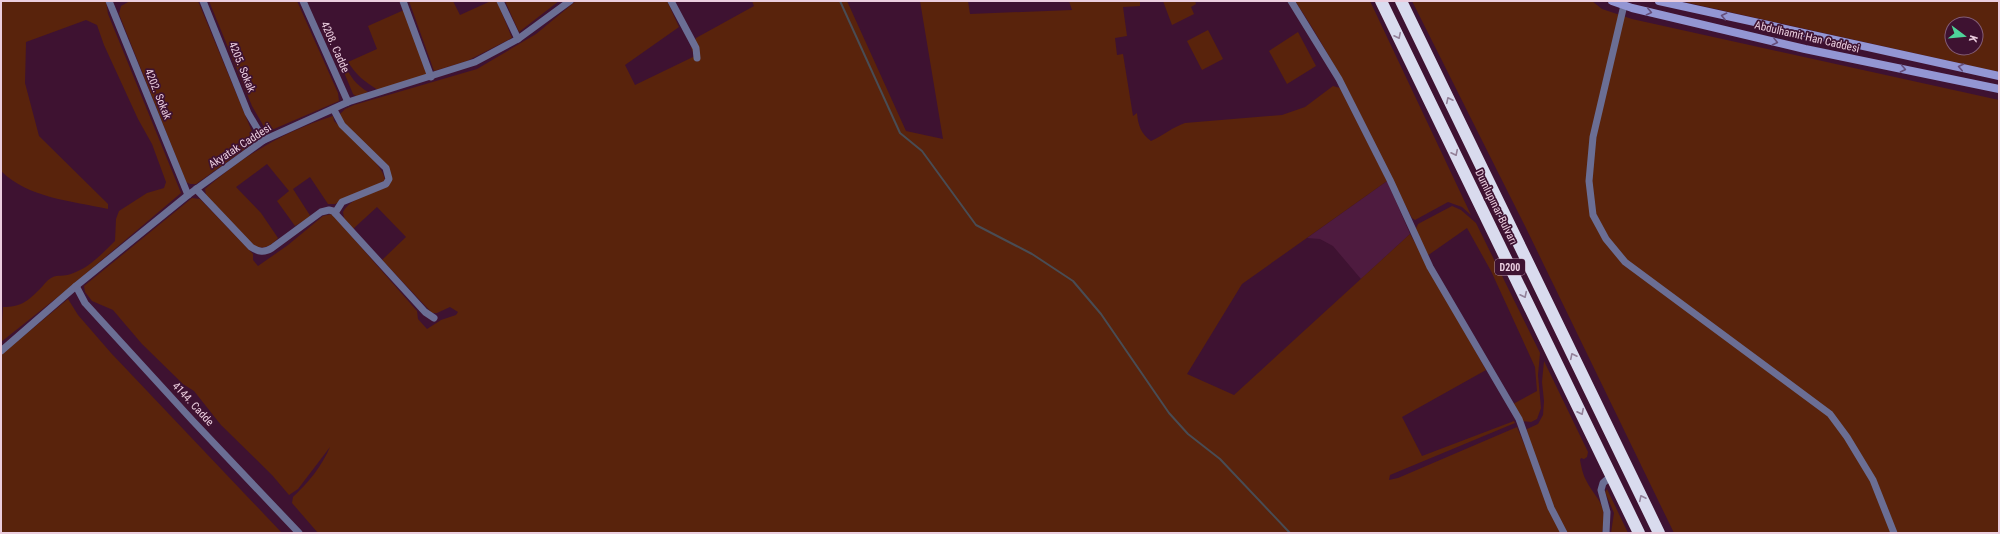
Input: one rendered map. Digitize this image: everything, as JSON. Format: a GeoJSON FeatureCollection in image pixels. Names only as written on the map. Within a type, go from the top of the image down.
{"type":"FeatureCollection","features":[{"type":"Feature","properties":{"kind":"highway","name":"Dumlupınar Bulvarı"},"geometry":{"type":"LineString","coordinates":[[1381,1],[1639,533]]}},
{"type":"Feature","properties":{"kind":"highway","name":"Dumlupınar Bulvarı"},"geometry":{"type":"LineString","coordinates":[[1401,1],[1659,533]]}},
{"type":"Feature","properties":{"kind":"main road","name":"Abdulhamit Han Caddesi"},"geometry":{"type":"LineString","coordinates":[[1612,1],[1805,50],[1999,89]]}},
{"type":"Feature","properties":{"kind":"main road","name":"Abdulhamit Han Caddesi"},"geometry":{"type":"LineString","coordinates":[[1658,1],[1999,76]]}},
{"type":"Feature","properties":{"kind":"street","name":"4205. Sokak"},"geometry":{"type":"LineString","coordinates":[[203,1],[248,113],[264,140]]}},
{"type":"Feature","properties":{"kind":"street","name":"4208. Cadde"},"geometry":{"type":"LineString","coordinates":[[303,1],[348,102]]}},
{"type":"Feature","properties":{"kind":"street"},"geometry":{"type":"LineString","coordinates":[[403,1],[431,77]]}},
{"type":"Feature","properties":{"kind":"street"},"geometry":{"type":"LineString","coordinates":[[500,1],[518,39]]}},
{"type":"Feature","properties":{"kind":"street","name":"Akyatak Caddesi"},"geometry":{"type":"LineString","coordinates":[[1,351],[76,286],[188,195],[264,140],[334,110],[348,102],[475,62],[518,39],[570,1]]}},
{"type":"Feature","properties":{"kind":"street"},"geometry":{"type":"LineString","coordinates":[[672,1],[696,48],[697,58]]}},
{"type":"Feature","properties":{"kind":"street"},"geometry":{"type":"LineString","coordinates":[[1291,1],[1339,79],[1442,289],[1519,419],[1551,508],[1564,533]]}},
{"type":"Feature","properties":{"kind":"street","name":"4202. Sokak"},"geometry":{"type":"LineString","coordinates":[[111,2],[188,195]]}},
{"type":"Feature","properties":{"kind":"street"},"geometry":{"type":"LineString","coordinates":[[1624,5],[1593,137],[1589,181],[1593,215],[1606,239],[1625,262],[1830,414],[1847,437],[1873,480],[1894,533]]}},
{"type":"Feature","properties":{"kind":"street"},"geometry":{"type":"LineString","coordinates":[[334,110],[342,126],[386,168],[389,179],[386,184],[342,202],[335,213]]}},
{"type":"Feature","properties":{"kind":"street"},"geometry":{"type":"LineString","coordinates":[[196,189],[251,247],[258,251],[266,252],[321,212],[329,210],[335,213],[425,312],[434,318]]}},
{"type":"Feature","properties":{"kind":"street","name":"4144. Cadde"},"geometry":{"type":"LineString","coordinates":[[76,286],[85,303],[192,420],[299,533]]}},
{"type":"Feature","properties":{"kind":"street"},"geometry":{"type":"LineString","coordinates":[[1606,533],[1607,512],[1601,490],[1603,483],[1611,476]]}},
{"type":"Feature","properties":{"kind":"shaded area"},"geometry":{"type":"Polygon","coordinates":[[[1,1],[106,1],[108,14],[181,193],[64,292],[1,342],[3,307],[23,303],[51,278],[78,271],[100,256],[115,241],[116,219],[119,211],[147,193],[164,188],[166,182],[152,144],[138,119],[104,45],[97,25],[86,20],[26,42],[25,83],[39,136],[108,204],[108,209],[65,201],[37,193],[12,180],[1,171],[1,1]]]}},
{"type":"Feature","properties":{"kind":"shaded area"},"geometry":{"type":"Polygon","coordinates":[[[130,1],[198,1],[255,139],[252,144],[196,184],[186,182],[119,14],[121,6],[130,1]]]}},
{"type":"Feature","properties":{"kind":"shaded area"},"geometry":{"type":"Polygon","coordinates":[[[209,1],[297,1],[338,93],[339,101],[267,132],[252,106],[209,1]]]}},
{"type":"Feature","properties":{"kind":"shaded area"},"geometry":{"type":"Polygon","coordinates":[[[409,1],[453,1],[460,15],[491,1],[497,1],[512,38],[467,61],[434,71],[409,1]]]}},
{"type":"Feature","properties":{"kind":"shaded area"},"geometry":{"type":"Polygon","coordinates":[[[505,1],[559,1],[519,32],[505,1]]]}},
{"type":"Feature","properties":{"kind":"shaded area"},"geometry":{"type":"Polygon","coordinates":[[[576,1],[667,1],[679,27],[625,65],[635,85],[695,56],[691,48],[696,38],[754,6],[752,1],[847,1],[906,131],[943,139],[920,1],[968,1],[970,14],[1072,10],[1069,1],[1140,1],[1140,6],[1123,7],[1127,36],[1115,38],[1117,55],[1123,54],[1133,116],[1137,113],[1141,129],[1151,141],[1185,123],[1282,115],[1305,107],[1333,86],[1340,88],[1387,181],[1242,284],[1187,374],[1234,395],[1410,234],[1486,370],[1402,417],[1422,456],[1514,421],[1515,423],[1390,475],[1389,480],[1398,478],[1517,427],[1561,533],[318,533],[292,503],[293,497],[314,474],[330,447],[298,489],[289,495],[272,475],[221,425],[194,391],[183,384],[142,344],[113,310],[92,301],[85,292],[84,286],[192,198],[200,199],[253,254],[253,260],[258,266],[288,245],[323,216],[332,214],[417,311],[418,319],[427,329],[441,320],[456,315],[458,312],[450,307],[437,313],[432,313],[382,260],[406,237],[377,207],[353,229],[344,218],[343,212],[351,203],[387,185],[390,171],[341,122],[339,115],[345,109],[354,105],[477,69],[536,34],[576,1]]]}},
{"type":"Feature","properties":{"kind":"shaded area"},"geometry":{"type":"Polygon","coordinates":[[[1163,1],[1195,1],[1196,4],[1191,7],[1194,14],[1172,25],[1163,1]]]}},
{"type":"Feature","properties":{"kind":"shaded area"},"geometry":{"type":"Polygon","coordinates":[[[1295,1],[1370,1],[1471,215],[1462,207],[1448,202],[1415,220],[1412,218],[1342,80],[1312,27],[1295,1]]]}},
{"type":"Feature","properties":{"kind":"shaded area"},"geometry":{"type":"Polygon","coordinates":[[[1412,1],[1592,1],[1602,9],[1632,19],[1999,100],[1999,533],[1674,533],[1526,228],[1412,1]]]}},
{"type":"Feature","properties":{"kind":"shaded area"},"geometry":{"type":"Polygon","coordinates":[[[1680,1],[1999,1],[1999,72],[1680,1]]]}},
{"type":"Feature","properties":{"kind":"shaded area"},"geometry":{"type":"Polygon","coordinates":[[[404,10],[428,75],[378,90],[361,78],[348,62],[377,49],[368,26],[404,10]]]}},
{"type":"Feature","properties":{"kind":"shaded area"},"geometry":{"type":"Polygon","coordinates":[[[1208,30],[1223,59],[1202,70],[1187,41],[1208,30]]]}},
{"type":"Feature","properties":{"kind":"shaded area"},"geometry":{"type":"Polygon","coordinates":[[[1298,32],[1316,66],[1287,84],[1269,51],[1298,32]]]}},
{"type":"Feature","properties":{"kind":"shaded area"},"geometry":{"type":"Polygon","coordinates":[[[344,64],[354,80],[368,92],[357,97],[353,94],[341,65],[344,64]]]}},
{"type":"Feature","properties":{"kind":"shaded area"},"geometry":{"type":"Polygon","coordinates":[[[333,116],[334,121],[372,158],[383,174],[385,181],[335,204],[328,204],[310,177],[293,189],[311,217],[295,226],[277,201],[289,191],[267,164],[236,187],[261,213],[278,238],[268,246],[262,248],[255,247],[206,195],[205,189],[234,166],[265,146],[298,129],[333,116]]]}},
{"type":"Feature","properties":{"kind":"shaded area"},"geometry":{"type":"Polygon","coordinates":[[[1387,181],[1410,234],[1361,279],[1333,246],[1320,239],[1307,238],[1387,181]]]}},
{"type":"Feature","properties":{"kind":"shaded area"},"geometry":{"type":"Polygon","coordinates":[[[1452,206],[1461,210],[1476,223],[1540,353],[1538,375],[1541,408],[1537,419],[1531,422],[1522,421],[1513,404],[1537,391],[1535,367],[1491,271],[1467,228],[1427,256],[1415,231],[1418,224],[1452,206]]]}},
{"type":"Feature","properties":{"kind":"shaded area"},"geometry":{"type":"Polygon","coordinates":[[[68,299],[78,315],[111,353],[282,533],[1,533],[1,355],[68,299]]]}},
{"type":"Feature","properties":{"kind":"shaded area"},"geometry":{"type":"Polygon","coordinates":[[[1544,361],[1588,452],[1587,457],[1584,459],[1581,458],[1580,460],[1584,476],[1602,507],[1604,522],[1602,533],[1567,533],[1550,500],[1528,438],[1527,429],[1538,424],[1543,415],[1544,401],[1542,382],[1544,361]]]}},
{"type":"Feature","properties":{"kind":"shaded area"},"geometry":{"type":"Polygon","coordinates":[[[1607,489],[1628,533],[1611,533],[1614,513],[1605,492],[1607,489]]]}},
{"type":"Feature","properties":{"kind":"waterway"},"geometry":{"type":"LineString","coordinates":[[840,1],[900,133],[922,151],[976,225],[1032,254],[1073,281],[1101,314],[1169,413],[1188,434],[1220,459],[1290,533]]}}]}
